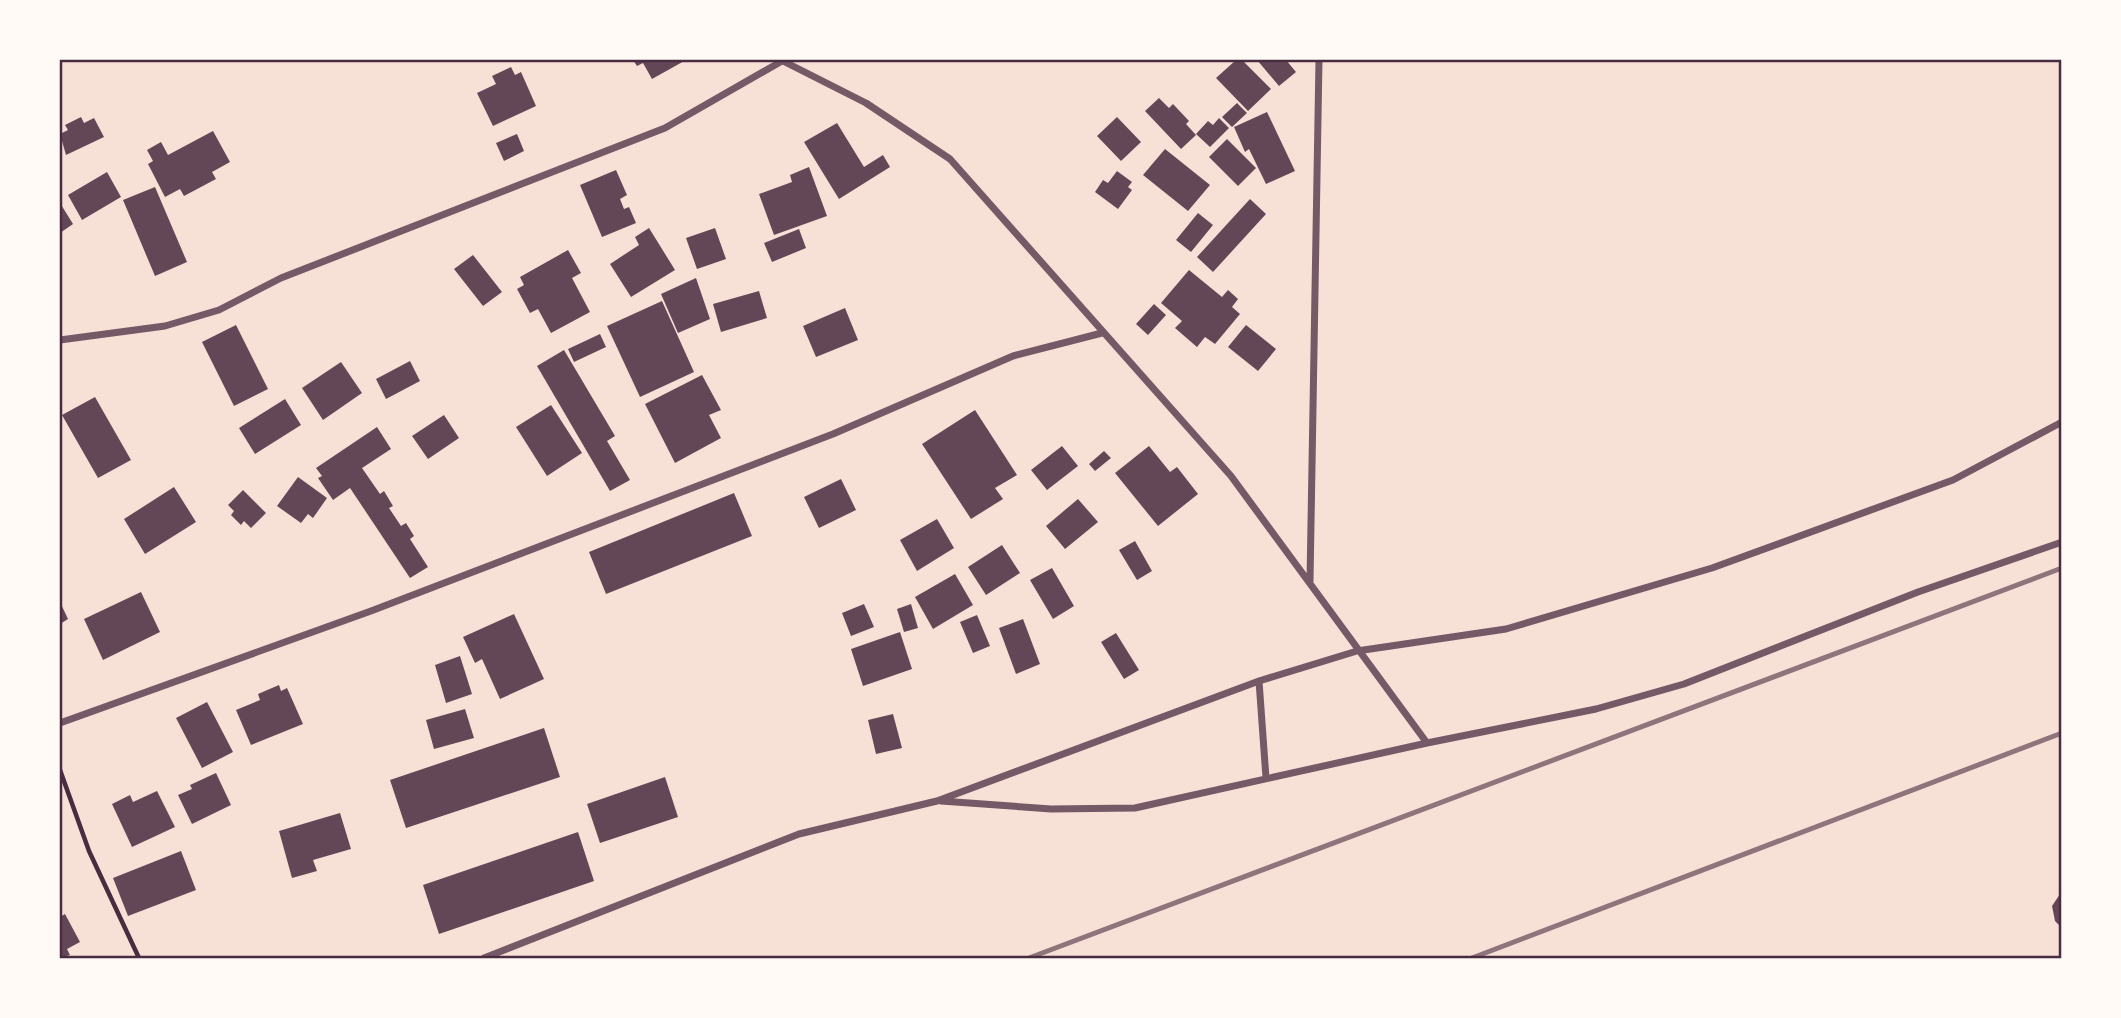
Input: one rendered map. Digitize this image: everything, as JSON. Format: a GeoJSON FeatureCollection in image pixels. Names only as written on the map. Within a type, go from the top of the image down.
{"type":"FeatureCollection","features":[{"type":"Feature","properties":{"kind":"street"},"geometry":{"type":"LineString","coordinates":[[60,340],[165,326],[219,310],[281,278],[665,128],[782,60],[866,103],[950,159],[1231,477],[1427,743]]}},
{"type":"Feature","properties":{"kind":"street"},"geometry":{"type":"LineString","coordinates":[[1310,582],[1319,60]]}},
{"type":"Feature","properties":{"kind":"street"},"geometry":{"type":"LineString","coordinates":[[60,723],[370,611],[833,434],[1013,356],[1102,333]]}},
{"type":"Feature","properties":{"kind":"street"},"geometry":{"type":"LineString","coordinates":[[484,958],[799,834],[937,801],[1259,681],[1357,651],[1506,629],[1712,568],[1953,480],[2062,422]]}},
{"type":"Feature","properties":{"kind":"street"},"geometry":{"type":"LineString","coordinates":[[937,801],[1051,809],[1135,808],[1427,743],[1596,709],[1684,684],[1918,592],[2062,542]]}},
{"type":"Feature","properties":{"kind":"street"},"geometry":{"type":"LineString","coordinates":[[1259,681],[1266,778]]}},
{"type":"Feature","properties":{"kind":"path"},"geometry":{"type":"LineString","coordinates":[[60,770],[89,851],[139,958]]}},
{"type":"Feature","properties":{"kind":"building"},"geometry":{"type":"Polygon","coordinates":[[[633,60],[686,60],[652,79],[643,63],[637,66],[633,60]]]}},
{"type":"Feature","properties":{"kind":"building"},"geometry":{"type":"Polygon","coordinates":[[[1236,60],[1242,60],[1271,89],[1248,111],[1216,78],[1236,60]]]}},
{"type":"Feature","properties":{"kind":"building"},"geometry":{"type":"Polygon","coordinates":[[[1257,60],[1286,60],[1296,72],[1279,86],[1257,60]]]}},
{"type":"Feature","properties":{"kind":"building"},"geometry":{"type":"Polygon","coordinates":[[[511,67],[515,75],[521,72],[536,106],[493,126],[477,93],[496,84],[492,76],[511,67]]]}},
{"type":"Feature","properties":{"kind":"building"},"geometry":{"type":"Polygon","coordinates":[[[1159,98],[1169,108],[1173,104],[1189,121],[1186,124],[1196,135],[1181,149],[1145,111],[1159,98]]]}},
{"type":"Feature","properties":{"kind":"building"},"geometry":{"type":"Polygon","coordinates":[[[1237,103],[1247,113],[1232,127],[1222,117],[1237,103]]]}},
{"type":"Feature","properties":{"kind":"building"},"geometry":{"type":"Polygon","coordinates":[[[1267,112],[1295,171],[1266,184],[1249,149],[1245,152],[1234,127],[1267,112]]]}},
{"type":"Feature","properties":{"kind":"building"},"geometry":{"type":"Polygon","coordinates":[[[81,117],[84,123],[94,118],[104,137],[66,155],[60,134],[68,130],[65,125],[81,117]]]}},
{"type":"Feature","properties":{"kind":"building"},"geometry":{"type":"Polygon","coordinates":[[[1117,117],[1141,142],[1121,161],[1097,136],[1117,117]]]}},
{"type":"Feature","properties":{"kind":"building"},"geometry":{"type":"Polygon","coordinates":[[[1219,118],[1229,128],[1210,147],[1196,134],[1208,121],[1213,125],[1219,118]]]}},
{"type":"Feature","properties":{"kind":"building"},"geometry":{"type":"Polygon","coordinates":[[[837,123],[864,167],[883,155],[890,167],[839,199],[804,142],[837,123]]]}},
{"type":"Feature","properties":{"kind":"building"},"geometry":{"type":"Polygon","coordinates":[[[213,131],[230,162],[212,172],[216,179],[184,196],[180,189],[165,197],[148,164],[153,161],[147,150],[161,142],[168,155],[213,131]]]}},
{"type":"Feature","properties":{"kind":"building"},"geometry":{"type":"Polygon","coordinates":[[[517,134],[524,151],[504,161],[496,143],[517,134]]]}},
{"type":"Feature","properties":{"kind":"building"},"geometry":{"type":"Polygon","coordinates":[[[1227,139],[1256,168],[1238,186],[1209,157],[1227,139]]]}},
{"type":"Feature","properties":{"kind":"building"},"geometry":{"type":"Polygon","coordinates":[[[1165,149],[1210,185],[1188,211],[1143,175],[1165,149]]]}},
{"type":"Feature","properties":{"kind":"building"},"geometry":{"type":"Polygon","coordinates":[[[809,167],[827,216],[774,235],[759,194],[792,182],[790,175],[809,167]]]}},
{"type":"Feature","properties":{"kind":"building"},"geometry":{"type":"Polygon","coordinates":[[[616,170],[627,195],[620,199],[624,209],[629,207],[636,223],[602,237],[580,185],[616,170]]]}},
{"type":"Feature","properties":{"kind":"building"},"geometry":{"type":"Polygon","coordinates":[[[1117,171],[1132,182],[1128,187],[1132,190],[1118,209],[1095,192],[1103,180],[1108,183],[1117,171]]]}},
{"type":"Feature","properties":{"kind":"building"},"geometry":{"type":"Polygon","coordinates":[[[107,172],[121,197],[82,220],[68,195],[107,172]]]}},
{"type":"Feature","properties":{"kind":"building"},"geometry":{"type":"Polygon","coordinates":[[[155,187],[187,262],[155,276],[123,200],[155,187]]]}},
{"type":"Feature","properties":{"kind":"building"},"geometry":{"type":"Polygon","coordinates":[[[1250,199],[1266,214],[1213,272],[1197,257],[1250,199]]]}},
{"type":"Feature","properties":{"kind":"building"},"geometry":{"type":"Polygon","coordinates":[[[60,203],[73,224],[60,233],[60,203]]]}},
{"type":"Feature","properties":{"kind":"building"},"geometry":{"type":"Polygon","coordinates":[[[1198,213],[1213,225],[1191,252],[1176,240],[1198,213]]]}},
{"type":"Feature","properties":{"kind":"building"},"geometry":{"type":"Polygon","coordinates":[[[649,228],[675,270],[631,297],[610,264],[639,245],[635,237],[649,228]]]}},
{"type":"Feature","properties":{"kind":"building"},"geometry":{"type":"Polygon","coordinates":[[[715,228],[726,259],[697,269],[686,238],[715,228]]]}},
{"type":"Feature","properties":{"kind":"building"},"geometry":{"type":"Polygon","coordinates":[[[799,229],[806,248],[772,262],[764,243],[799,229]]]}},
{"type":"Feature","properties":{"kind":"building"},"geometry":{"type":"Polygon","coordinates":[[[568,250],[581,273],[572,278],[590,312],[551,333],[538,309],[530,313],[517,289],[524,285],[520,277],[568,250]]]}},
{"type":"Feature","properties":{"kind":"building"},"geometry":{"type":"Polygon","coordinates":[[[473,255],[502,292],[483,306],[454,269],[473,255]]]}},
{"type":"Feature","properties":{"kind":"building"},"geometry":{"type":"Polygon","coordinates":[[[1189,270],[1222,297],[1228,290],[1238,299],[1232,307],[1240,314],[1215,344],[1205,337],[1197,347],[1175,328],[1182,321],[1161,303],[1189,270]]]}},
{"type":"Feature","properties":{"kind":"building"},"geometry":{"type":"Polygon","coordinates":[[[696,278],[710,319],[678,333],[661,294],[696,278]]]}},
{"type":"Feature","properties":{"kind":"building"},"geometry":{"type":"Polygon","coordinates":[[[759,291],[767,318],[721,332],[713,304],[759,291]]]}},
{"type":"Feature","properties":{"kind":"building"},"geometry":{"type":"Polygon","coordinates":[[[662,301],[694,372],[640,397],[607,326],[662,301]]]}},
{"type":"Feature","properties":{"kind":"building"},"geometry":{"type":"Polygon","coordinates":[[[1154,304],[1166,315],[1148,335],[1136,324],[1154,304]]]}},
{"type":"Feature","properties":{"kind":"building"},"geometry":{"type":"Polygon","coordinates":[[[845,308],[858,340],[816,357],[803,326],[845,308]]]}},
{"type":"Feature","properties":{"kind":"building"},"geometry":{"type":"Polygon","coordinates":[[[236,325],[268,389],[234,406],[202,342],[236,325]]]}},
{"type":"Feature","properties":{"kind":"building"},"geometry":{"type":"Polygon","coordinates":[[[1246,325],[1276,349],[1258,371],[1228,347],[1246,325]]]}},
{"type":"Feature","properties":{"kind":"building"},"geometry":{"type":"Polygon","coordinates":[[[600,334],[606,347],[574,362],[568,349],[600,334]]]}},
{"type":"Feature","properties":{"kind":"building"},"geometry":{"type":"Polygon","coordinates":[[[564,350],[615,436],[607,441],[630,480],[610,491],[537,366],[564,350]]]}},
{"type":"Feature","properties":{"kind":"building"},"geometry":{"type":"Polygon","coordinates":[[[410,361],[420,381],[386,399],[376,379],[410,361]]]}},
{"type":"Feature","properties":{"kind":"building"},"geometry":{"type":"Polygon","coordinates":[[[341,362],[362,393],[323,420],[302,388],[341,362]]]}},
{"type":"Feature","properties":{"kind":"building"},"geometry":{"type":"Polygon","coordinates":[[[702,375],[721,410],[709,415],[721,438],[675,463],[645,404],[702,375]]]}},
{"type":"Feature","properties":{"kind":"building"},"geometry":{"type":"Polygon","coordinates":[[[95,397],[131,460],[98,478],[62,415],[95,397]]]}},
{"type":"Feature","properties":{"kind":"building"},"geometry":{"type":"Polygon","coordinates":[[[285,399],[301,425],[255,454],[239,428],[285,399]]]}},
{"type":"Feature","properties":{"kind":"building"},"geometry":{"type":"Polygon","coordinates":[[[551,405],[582,453],[547,476],[516,427],[551,405]]]}},
{"type":"Feature","properties":{"kind":"building"},"geometry":{"type":"Polygon","coordinates":[[[975,410],[1017,475],[995,488],[1003,499],[971,519],[922,444],[975,410]]]}},
{"type":"Feature","properties":{"kind":"building"},"geometry":{"type":"Polygon","coordinates":[[[444,415],[459,438],[428,459],[412,436],[444,415]]]}},
{"type":"Feature","properties":{"kind":"building"},"geometry":{"type":"Polygon","coordinates":[[[377,427],[391,449],[362,468],[380,494],[384,491],[393,506],[389,508],[401,526],[406,523],[414,536],[410,539],[428,567],[410,578],[350,488],[333,500],[318,478],[322,476],[316,468],[377,427]]]}},
{"type":"Feature","properties":{"kind":"building"},"geometry":{"type":"Polygon","coordinates":[[[1062,446],[1078,466],[1047,490],[1031,470],[1062,446]]]}},
{"type":"Feature","properties":{"kind":"building"},"geometry":{"type":"Polygon","coordinates":[[[1149,446],[1170,472],[1177,467],[1198,494],[1158,526],[1115,473],[1149,446]]]}},
{"type":"Feature","properties":{"kind":"building"},"geometry":{"type":"Polygon","coordinates":[[[1104,451],[1111,458],[1095,471],[1089,464],[1104,451]]]}},
{"type":"Feature","properties":{"kind":"building"},"geometry":{"type":"Polygon","coordinates":[[[298,477],[327,498],[313,518],[308,514],[301,523],[277,506],[298,477]]]}},
{"type":"Feature","properties":{"kind":"building"},"geometry":{"type":"Polygon","coordinates":[[[841,479],[856,510],[819,528],[804,497],[841,479]]]}},
{"type":"Feature","properties":{"kind":"building"},"geometry":{"type":"Polygon","coordinates":[[[174,487],[196,522],[145,554],[124,519],[174,487]]]}},
{"type":"Feature","properties":{"kind":"building"},"geometry":{"type":"Polygon","coordinates":[[[243,490],[266,513],[251,528],[244,521],[241,525],[231,515],[234,511],[228,505],[243,490]]]}},
{"type":"Feature","properties":{"kind":"building"},"geometry":{"type":"Polygon","coordinates":[[[734,493],[752,536],[606,594],[589,552],[734,493]]]}},
{"type":"Feature","properties":{"kind":"building"},"geometry":{"type":"Polygon","coordinates":[[[1078,499],[1098,522],[1065,549],[1046,526],[1078,499]]]}},
{"type":"Feature","properties":{"kind":"building"},"geometry":{"type":"Polygon","coordinates":[[[937,519],[954,548],[917,571],[900,540],[937,519]]]}},
{"type":"Feature","properties":{"kind":"building"},"geometry":{"type":"Polygon","coordinates":[[[1135,541],[1152,571],[1137,580],[1119,550],[1135,541]]]}},
{"type":"Feature","properties":{"kind":"building"},"geometry":{"type":"Polygon","coordinates":[[[1002,545],[1020,573],[986,595],[968,567],[1002,545]]]}},
{"type":"Feature","properties":{"kind":"building"},"geometry":{"type":"Polygon","coordinates":[[[1052,568],[1074,606],[1053,619],[1030,580],[1052,568]]]}},
{"type":"Feature","properties":{"kind":"building"},"geometry":{"type":"Polygon","coordinates":[[[955,574],[973,605],[933,629],[915,597],[955,574]]]}},
{"type":"Feature","properties":{"kind":"building"},"geometry":{"type":"Polygon","coordinates":[[[141,592],[160,632],[103,660],[84,619],[141,592]]]}},
{"type":"Feature","properties":{"kind":"building"},"geometry":{"type":"Polygon","coordinates":[[[60,602],[68,619],[60,624],[60,602]]]}},
{"type":"Feature","properties":{"kind":"building"},"geometry":{"type":"Polygon","coordinates":[[[864,604],[874,627],[851,636],[842,613],[864,604]]]}},
{"type":"Feature","properties":{"kind":"building"},"geometry":{"type":"Polygon","coordinates":[[[911,604],[918,628],[904,632],[897,609],[911,604]]]}},
{"type":"Feature","properties":{"kind":"building"},"geometry":{"type":"Polygon","coordinates":[[[514,614],[544,679],[500,699],[482,659],[475,663],[463,637],[514,614]]]}},
{"type":"Feature","properties":{"kind":"building"},"geometry":{"type":"Polygon","coordinates":[[[977,615],[990,646],[973,653],[960,622],[977,615]]]}},
{"type":"Feature","properties":{"kind":"building"},"geometry":{"type":"Polygon","coordinates":[[[1023,619],[1040,664],[1016,674],[999,628],[1023,619]]]}},
{"type":"Feature","properties":{"kind":"building"},"geometry":{"type":"Polygon","coordinates":[[[900,632],[912,669],[863,686],[851,649],[900,632]]]}},
{"type":"Feature","properties":{"kind":"building"},"geometry":{"type":"Polygon","coordinates":[[[1116,633],[1139,670],[1124,679],[1101,642],[1116,633]]]}},
{"type":"Feature","properties":{"kind":"building"},"geometry":{"type":"Polygon","coordinates":[[[460,656],[472,694],[446,703],[435,665],[460,656]]]}},
{"type":"Feature","properties":{"kind":"building"},"geometry":{"type":"Polygon","coordinates":[[[279,685],[281,691],[287,688],[303,724],[251,745],[236,710],[260,700],[258,694],[279,685]]]}},
{"type":"Feature","properties":{"kind":"building"},"geometry":{"type":"Polygon","coordinates":[[[207,702],[233,752],[202,768],[176,718],[207,702]]]}},
{"type":"Feature","properties":{"kind":"building"},"geometry":{"type":"Polygon","coordinates":[[[465,709],[474,738],[434,749],[426,720],[465,709]]]}},
{"type":"Feature","properties":{"kind":"building"},"geometry":{"type":"Polygon","coordinates":[[[893,714],[902,748],[876,754],[868,720],[893,714]]]}},
{"type":"Feature","properties":{"kind":"building"},"geometry":{"type":"Polygon","coordinates":[[[544,728],[560,777],[406,828],[390,780],[544,728]]]}},
{"type":"Feature","properties":{"kind":"building"},"geometry":{"type":"Polygon","coordinates":[[[216,773],[231,805],[192,824],[178,795],[192,789],[190,785],[216,773]]]}},
{"type":"Feature","properties":{"kind":"building"},"geometry":{"type":"Polygon","coordinates":[[[665,777],[678,817],[600,843],[587,804],[665,777]]]}},
{"type":"Feature","properties":{"kind":"building"},"geometry":{"type":"Polygon","coordinates":[[[157,791],[175,827],[132,847],[112,804],[130,795],[133,802],[157,791]]]}},
{"type":"Feature","properties":{"kind":"building"},"geometry":{"type":"Polygon","coordinates":[[[340,813],[351,849],[313,860],[317,871],[292,878],[279,831],[340,813]]]}},
{"type":"Feature","properties":{"kind":"building"},"geometry":{"type":"Polygon","coordinates":[[[578,832],[594,881],[439,934],[423,885],[578,832]]]}},
{"type":"Feature","properties":{"kind":"building"},"geometry":{"type":"Polygon","coordinates":[[[181,851],[196,890],[128,916],[113,878],[181,851]]]}},
{"type":"Feature","properties":{"kind":"building"},"geometry":{"type":"Polygon","coordinates":[[[2062,891],[2062,928],[2055,921],[2052,906],[2062,891]]]}},
{"type":"Feature","properties":{"kind":"building"},"geometry":{"type":"Polygon","coordinates":[[[65,914],[80,942],[67,949],[70,955],[60,958],[60,917],[65,914]]]}},
{"type":"Feature","properties":{"kind":"railway"},"geometry":{"type":"LineString","coordinates":[[1029,958],[2062,568]]}},
{"type":"Feature","properties":{"kind":"railway"},"geometry":{"type":"LineString","coordinates":[[1472,958],[2062,733]]}}]}
